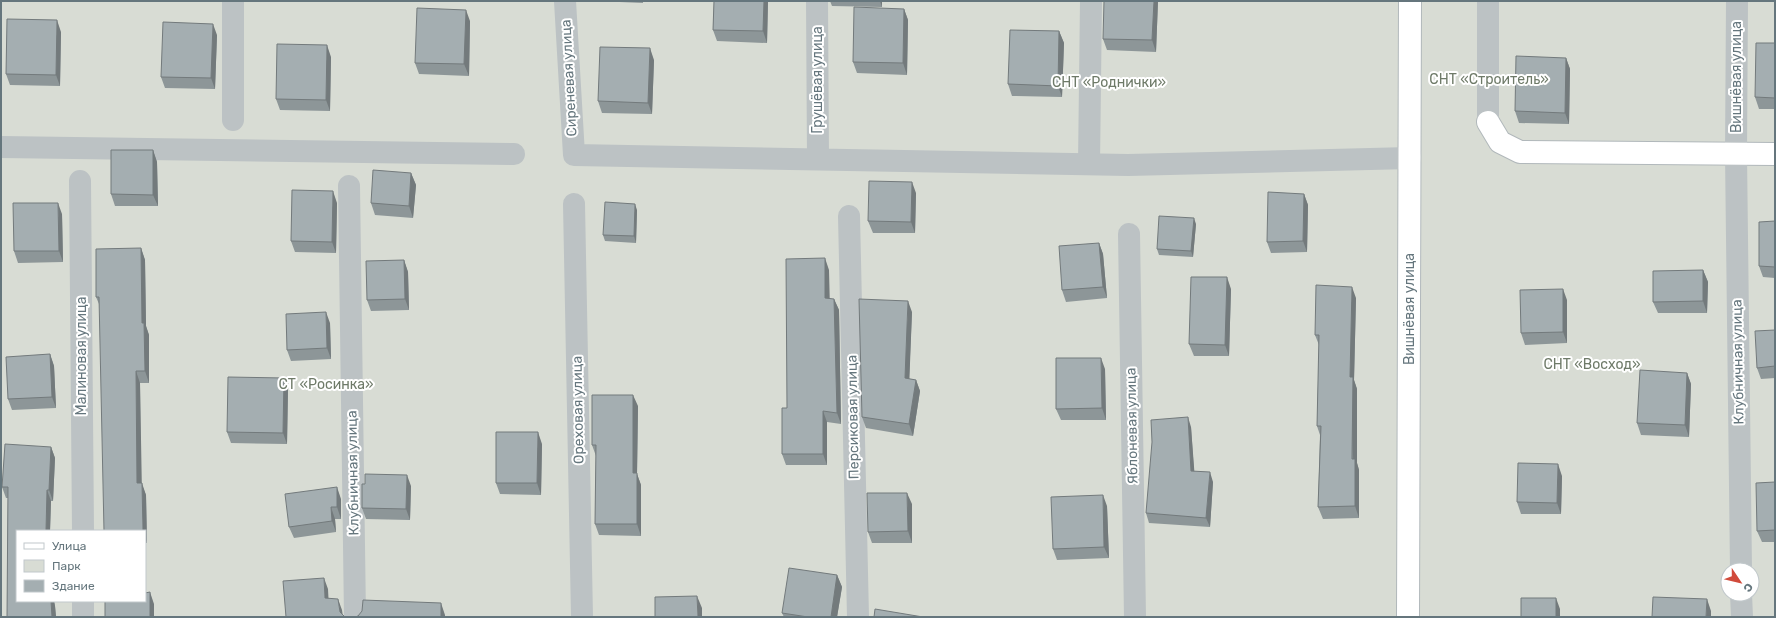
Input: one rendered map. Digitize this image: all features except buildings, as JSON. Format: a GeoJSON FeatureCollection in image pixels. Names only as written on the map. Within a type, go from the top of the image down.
{"type":"FeatureCollection","features":[{"type":"Feature","properties":{"kind":"street"},"geometry":{"type":"LineString","coordinates":[[233,1],[233,120]]}},
{"type":"Feature","properties":{"kind":"street","name":"Сиреневая улица"},"geometry":{"type":"LineString","coordinates":[[565,1],[574,155],[818,159]]}},
{"type":"Feature","properties":{"kind":"street","name":"Грушёвая улица"},"geometry":{"type":"LineString","coordinates":[[817,1],[818,159]]}},
{"type":"Feature","properties":{"kind":"street"},"geometry":{"type":"LineString","coordinates":[[1089,164],[1091,1]]}},
{"type":"Feature","properties":{"kind":"street","name":"Вишнёвая улица"},"geometry":{"type":"LineString","coordinates":[[1408,617],[1410,1]]}},
{"type":"Feature","properties":{"kind":"street"},"geometry":{"type":"LineString","coordinates":[[1488,1],[1488,122],[1500,142],[1520,152],[1775,154]]}},
{"type":"Feature","properties":{"kind":"street","name":"Вишнёвая улица"},"geometry":{"type":"LineString","coordinates":[[1736,1],[1736,154]]}},
{"type":"Feature","properties":{"kind":"street"},"geometry":{"type":"LineString","coordinates":[[1,147],[514,154]]}},
{"type":"Feature","properties":{"kind":"street","name":"Клубничная улица"},"geometry":{"type":"LineString","coordinates":[[1736,154],[1741,562]]}},
{"type":"Feature","properties":{"kind":"street"},"geometry":{"type":"LineString","coordinates":[[818,159],[1128,165],[1410,158]]}},
{"type":"Feature","properties":{"kind":"street","name":"Малиновая улица"},"geometry":{"type":"LineString","coordinates":[[80,181],[83,530]]}},
{"type":"Feature","properties":{"kind":"street","name":"Клубничная улица"},"geometry":{"type":"LineString","coordinates":[[349,186],[355,617]]}},
{"type":"Feature","properties":{"kind":"street","name":"Ореховая улица"},"geometry":{"type":"LineString","coordinates":[[574,204],[582,617]]}},
{"type":"Feature","properties":{"kind":"street","name":"Персиковая улица"},"geometry":{"type":"LineString","coordinates":[[849,216],[858,617]]}},
{"type":"Feature","properties":{"kind":"street","name":"Яблоневая улица"},"geometry":{"type":"LineString","coordinates":[[1129,234],[1136,617]]}},
{"type":"Feature","properties":{"kind":"street"},"geometry":{"type":"LineString","coordinates":[[83,602],[83,617]]}},
{"type":"Feature","properties":{"kind":"street"},"geometry":{"type":"LineString","coordinates":[[1741,602],[1742,617]]}},
{"type":"Feature","properties":{"kind":"green space"},"geometry":{"type":"Polygon","coordinates":[[[1,1],[1775,1],[1775,617],[1,617],[1,1]]]}},
{"type":"Feature","properties":{"kind":"park label","name":"СНТ «Строитель»"},"geometry":{"type":"Point","coordinates":[1489,79]}},
{"type":"Feature","properties":{"kind":"park label","name":"СНТ «Роднички»"},"geometry":{"type":"Point","coordinates":[1109,82]}},
{"type":"Feature","properties":{"kind":"park label","name":"СНТ «Восход»"},"geometry":{"type":"Point","coordinates":[1592,364]}},
{"type":"Feature","properties":{"kind":"park label","name":"СТ «Росинка»"},"geometry":{"type":"Point","coordinates":[326,384]}}]}
